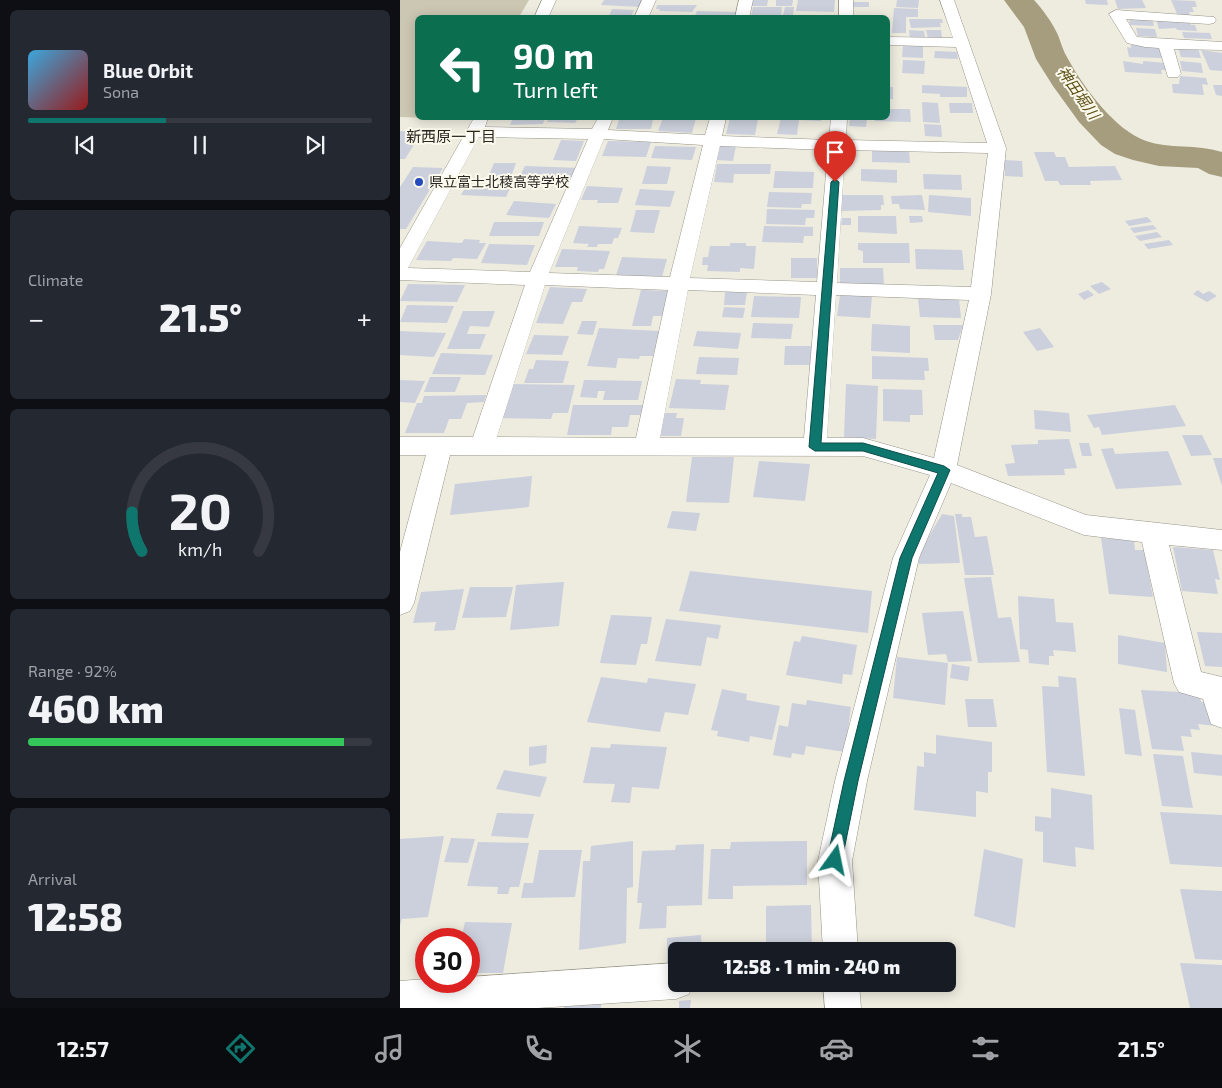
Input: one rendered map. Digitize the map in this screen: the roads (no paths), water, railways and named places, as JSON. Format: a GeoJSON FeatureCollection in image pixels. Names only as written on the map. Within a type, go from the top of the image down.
{"type":"FeatureCollection","features":[{"type":"Feature","properties":{"kind":"street"},"geometry":{"type":"LineString","coordinates":[[542,15],[550,0]]}},
{"type":"Feature","properties":{"kind":"street"},"geometry":{"type":"LineString","coordinates":[[642,15],[649,0]]}},
{"type":"Feature","properties":{"kind":"street"},"geometry":{"type":"LineString","coordinates":[[743,15],[746,0]]}},
{"type":"Feature","properties":{"kind":"street"},"geometry":{"type":"LineString","coordinates":[[846,0],[846,15]]}},
{"type":"Feature","properties":{"kind":"street"},"geometry":{"type":"LineString","coordinates":[[840,942],[835,860],[851,781],[906,558],[944,470],[981,294],[997,148],[947,0]]}},
{"type":"Feature","properties":{"kind":"street"},"geometry":{"type":"LineString","coordinates":[[1222,39],[1214,31],[1206,13],[1116,14],[1132,40],[1165,44],[1222,46]]}},
{"type":"Feature","properties":{"kind":"street"},"geometry":{"type":"LineString","coordinates":[[890,41],[960,43]]}},
{"type":"Feature","properties":{"kind":"street"},"geometry":{"type":"LineString","coordinates":[[1165,44],[1174,74]]}},
{"type":"Feature","properties":{"kind":"street"},"geometry":{"type":"LineString","coordinates":[[646,447],[680,283],[718,120]]}},
{"type":"Feature","properties":{"kind":"street"},"geometry":{"type":"LineString","coordinates":[[815,447],[840,120]]}},
{"type":"Feature","properties":{"kind":"street"},"geometry":{"type":"LineString","coordinates":[[400,266],[478,125],[602,126],[713,141],[837,146],[997,148]]}},
{"type":"Feature","properties":{"kind":"street"},"geometry":{"type":"LineString","coordinates":[[482,446],[537,278],[602,126]]}},
{"type":"Feature","properties":{"kind":"street"},"geometry":{"type":"LineString","coordinates":[[400,274],[981,294]]}},
{"type":"Feature","properties":{"kind":"street"},"geometry":{"type":"LineString","coordinates":[[400,446],[863,447],[944,470],[1084,525],[1222,540]]}},
{"type":"Feature","properties":{"kind":"street"},"geometry":{"type":"LineString","coordinates":[[400,603],[440,446]]}},
{"type":"Feature","properties":{"kind":"street"},"geometry":{"type":"LineString","coordinates":[[1153,532],[1189,683],[1215,688],[1222,714]]}},
{"type":"Feature","properties":{"kind":"street"},"geometry":{"type":"LineString","coordinates":[[400,1000],[618,997],[668,984]]}},
{"type":"Feature","properties":{"kind":"street"},"geometry":{"type":"LineString","coordinates":[[842,992],[843,1008]]}},
{"type":"Feature","properties":{"kind":"waterway","name":"神田堀川"},"geometry":{"type":"LineString","coordinates":[[1018,0],[1039,27],[1046,48],[1069,86],[1091,115],[1114,137],[1136,150],[1167,156],[1200,157],[1222,166]]}},
{"type":"Feature","properties":{"kind":"place","name":"県立富士北稜高等学校"},"geometry":{"type":"Point","coordinates":[419,182]}},
{"type":"Feature","properties":{"kind":"district","name":"新西原一丁目"},"geometry":{"type":"Point","coordinates":[451,137]}}]}
